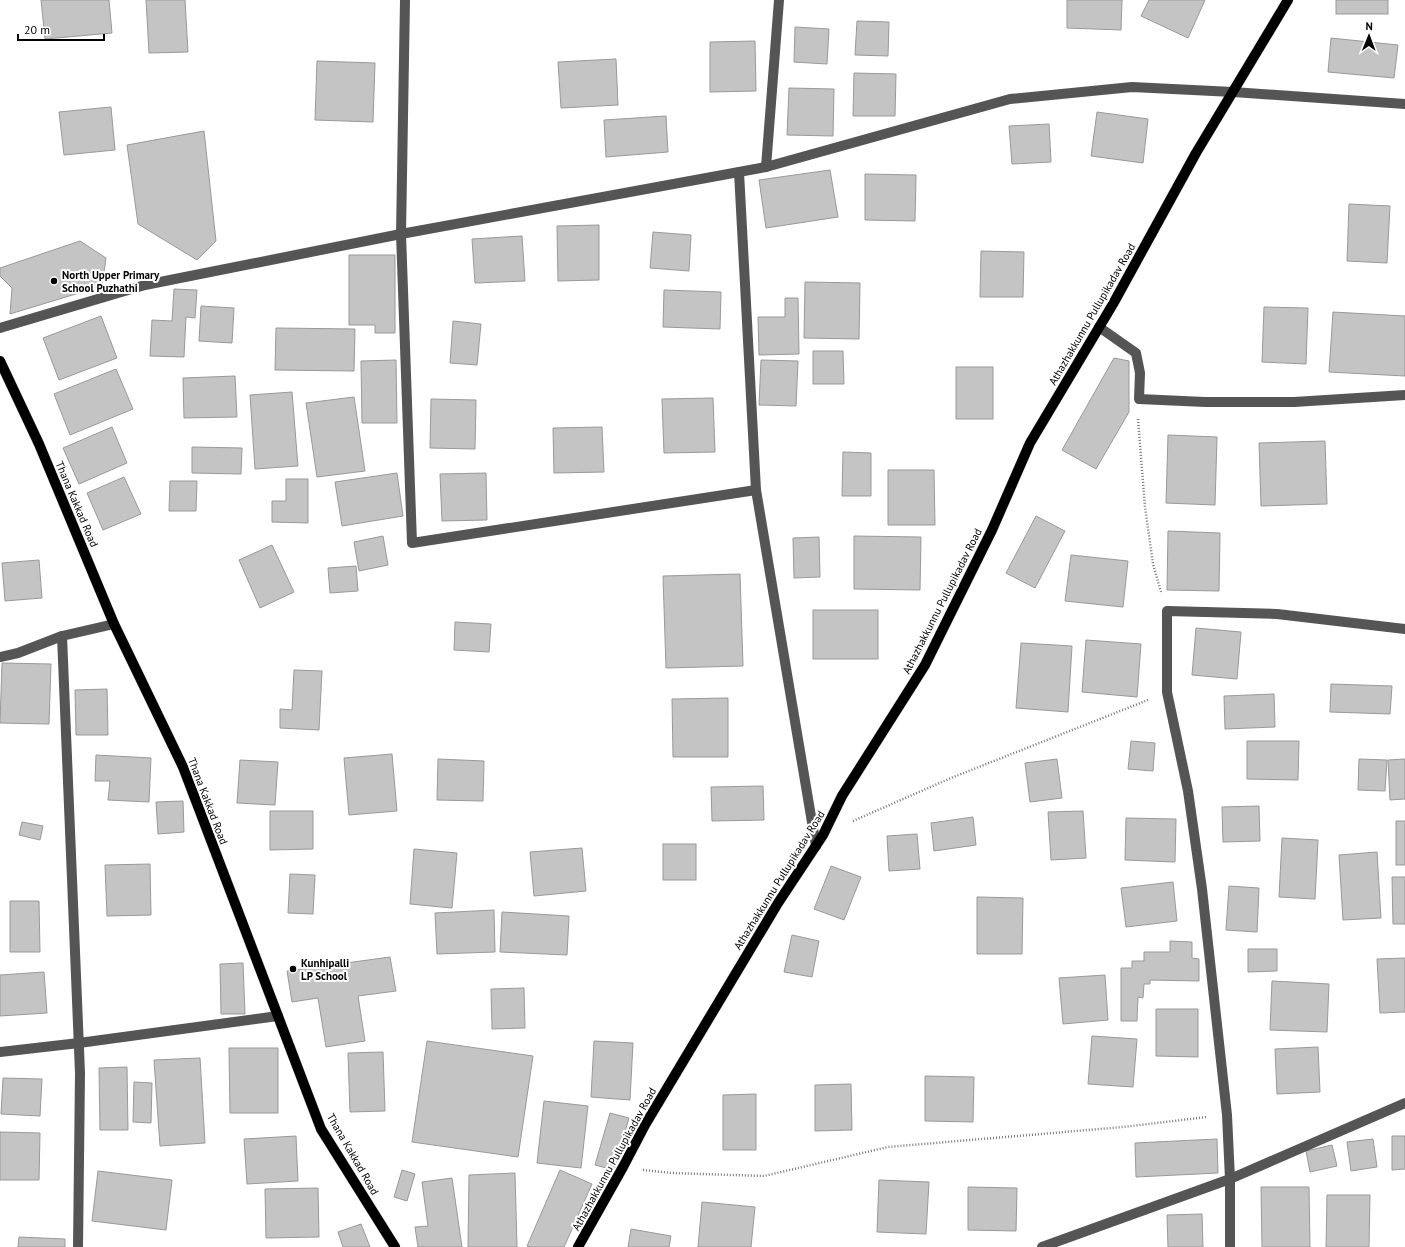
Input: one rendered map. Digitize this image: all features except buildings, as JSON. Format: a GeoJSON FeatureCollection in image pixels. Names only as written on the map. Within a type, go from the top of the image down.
{"type":"FeatureCollection","features":[{"type":"Feature","properties":{"kind":"main road","name":"Athazhakkunnu Pullupikadav Road"},"geometry":{"type":"LineString","coordinates":[[578,1247],[645,1125],[778,903],[823,835],[842,796],[925,665],[992,530],[1030,443],[1099,327],[1196,153],[1288,0]]}},
{"type":"Feature","properties":{"kind":"main road","name":"Thana Kakkad Road"},"geometry":{"type":"LineString","coordinates":[[0,361],[39,444],[114,624],[183,767],[321,1129],[395,1247]]}},
{"type":"Feature","properties":{"kind":"street"},"geometry":{"type":"LineString","coordinates":[[405,0],[401,234],[412,542],[756,490]]}},
{"type":"Feature","properties":{"kind":"street"},"geometry":{"type":"LineString","coordinates":[[766,168],[779,0]]}},
{"type":"Feature","properties":{"kind":"street"},"geometry":{"type":"LineString","coordinates":[[0,328],[145,285],[401,234],[766,168],[1010,99],[1132,87],[1233,92],[1405,104]]}},
{"type":"Feature","properties":{"kind":"street"},"geometry":{"type":"LineString","coordinates":[[739,172],[756,490],[816,846]]}},
{"type":"Feature","properties":{"kind":"street"},"geometry":{"type":"LineString","coordinates":[[1099,327],[1136,353],[1140,373],[1139,399],[1205,402],[1294,402],[1405,395]]}},
{"type":"Feature","properties":{"kind":"street"},"geometry":{"type":"LineString","coordinates":[[1230,1247],[1230,1179],[1227,1115],[1202,889],[1188,792],[1167,692],[1167,612],[1277,614],[1405,629]]}},
{"type":"Feature","properties":{"kind":"street"},"geometry":{"type":"LineString","coordinates":[[0,657],[18,653],[62,636],[114,624]]}},
{"type":"Feature","properties":{"kind":"street"},"geometry":{"type":"LineString","coordinates":[[62,636],[80,1081],[78,1247]]}},
{"type":"Feature","properties":{"kind":"street"},"geometry":{"type":"LineString","coordinates":[[0,1052],[79,1043],[278,1016]]}},
{"type":"Feature","properties":{"kind":"street"},"geometry":{"type":"LineString","coordinates":[[1042,1247],[1230,1179],[1405,1103]]}},
{"type":"Feature","properties":{"kind":"path"},"geometry":{"type":"LineString","coordinates":[[1139,399],[1138,425],[1150,543],[1153,564],[1167,612]]}},
{"type":"Feature","properties":{"kind":"path"},"geometry":{"type":"LineString","coordinates":[[823,835],[951,778],[1167,692]]}},
{"type":"Feature","properties":{"kind":"path"},"geometry":{"type":"LineString","coordinates":[[623,1167],[672,1173],[764,1176],[888,1148],[1123,1127],[1227,1115]]}},
{"type":"Feature","properties":{"kind":"place","name":"North Upper Primary School Puzhathi"},"geometry":{"type":"Point","coordinates":[54,281]}},
{"type":"Feature","properties":{"kind":"place","name":"Kunhipalli LP School"},"geometry":{"type":"Point","coordinates":[293,969]}}]}
